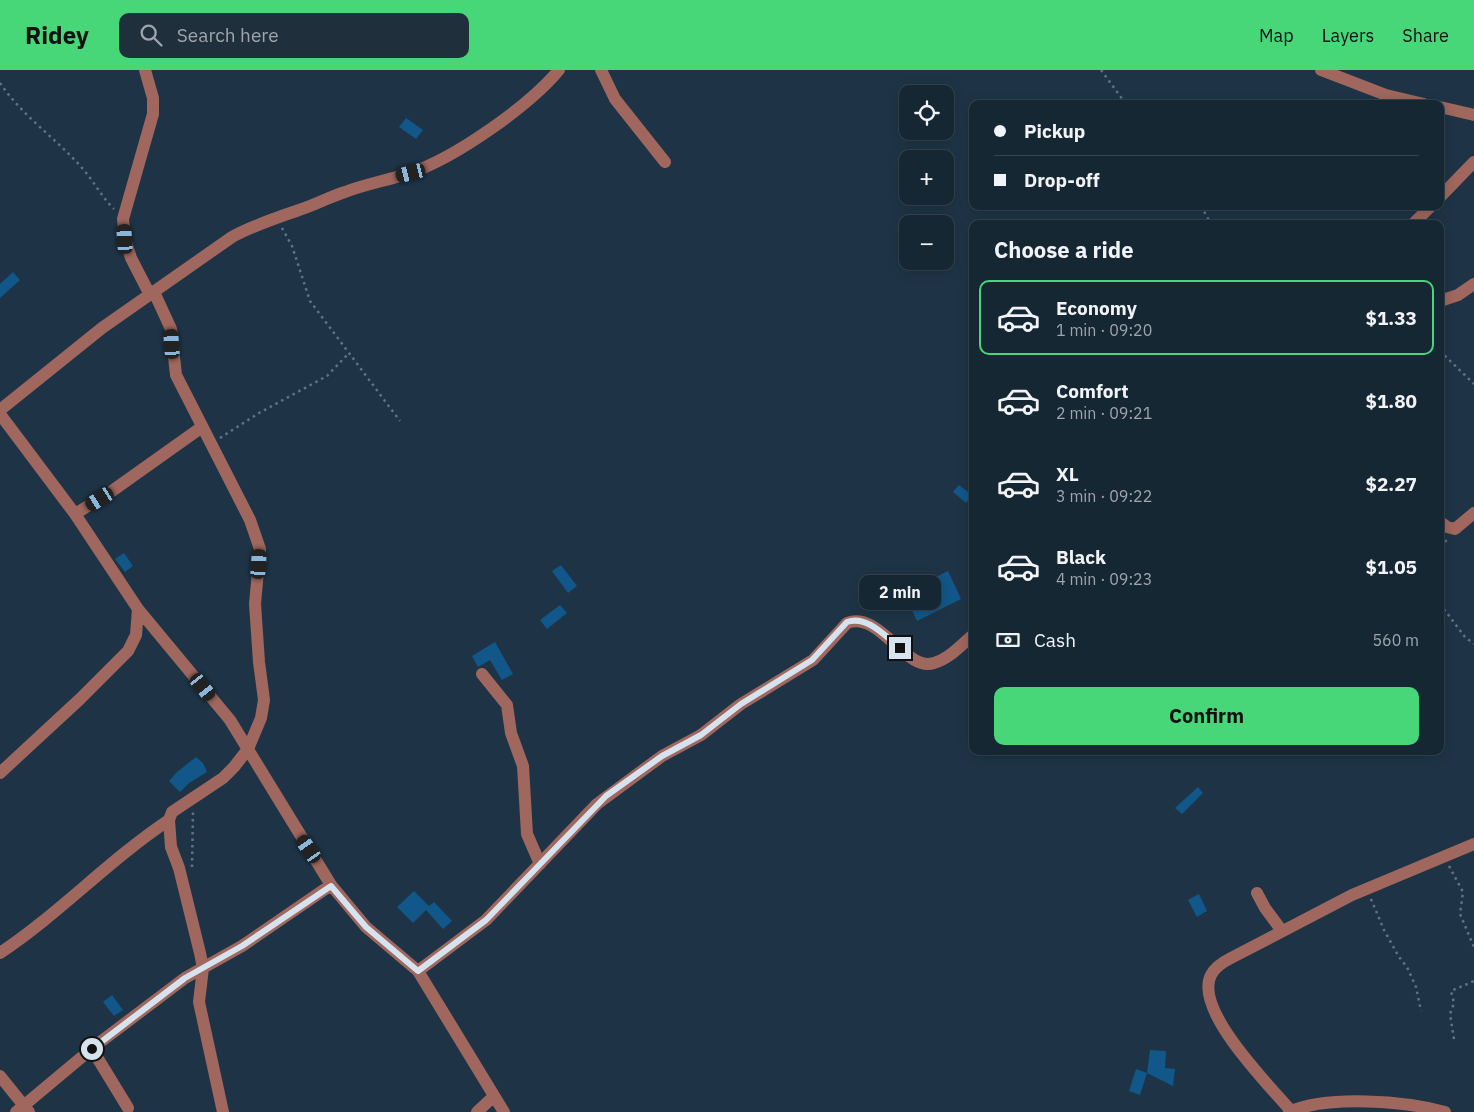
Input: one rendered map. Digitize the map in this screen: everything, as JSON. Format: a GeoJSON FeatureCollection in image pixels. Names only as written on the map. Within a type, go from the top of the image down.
{"type":"FeatureCollection","features":[{"type":"Feature","properties":{"kind":"street"},"geometry":{"type":"LineString","coordinates":[[145,70],[153,98],[153,114],[124,217],[125,239],[131,258],[171,329],[176,374],[253,526],[260,549],[255,604],[264,700],[261,718],[248,748],[223,778],[172,812],[169,820],[171,847],[179,868],[203,968],[199,1002],[223,1112]]}},
{"type":"Feature","properties":{"kind":"street"},"geometry":{"type":"LineString","coordinates":[[0,410],[67,355],[232,237],[252,226],[345,191],[411,173],[428,165],[480,135],[525,104],[559,70]]}},
{"type":"Feature","properties":{"kind":"street"},"geometry":{"type":"LineString","coordinates":[[602,70],[615,100],[665,162]]}},
{"type":"Feature","properties":{"kind":"street"},"geometry":{"type":"LineString","coordinates":[[1321,70],[1386,95],[1407,100]]}},
{"type":"Feature","properties":{"kind":"street"},"geometry":{"type":"LineString","coordinates":[[1444,108],[1474,115]]}},
{"type":"Feature","properties":{"kind":"street"},"geometry":{"type":"LineString","coordinates":[[1444,193],[1474,162]]}},
{"type":"Feature","properties":{"kind":"street"},"geometry":{"type":"LineString","coordinates":[[1417,220],[1426,210]]}},
{"type":"Feature","properties":{"kind":"street"},"geometry":{"type":"LineString","coordinates":[[1444,300],[1458,295],[1474,284]]}},
{"type":"Feature","properties":{"kind":"street"},"geometry":{"type":"LineString","coordinates":[[0,414],[76,514],[138,608],[225,714],[248,748],[290,821],[331,886],[366,927],[418,971],[504,1112]]}},
{"type":"Feature","properties":{"kind":"street"},"geometry":{"type":"LineString","coordinates":[[76,514],[112,491],[202,427]]}},
{"type":"Feature","properties":{"kind":"street"},"geometry":{"type":"LineString","coordinates":[[1444,524],[1456,529],[1474,514]]}},
{"type":"Feature","properties":{"kind":"street"},"geometry":{"type":"LineString","coordinates":[[0,773],[80,699],[128,651],[136,635],[138,608]]}},
{"type":"Feature","properties":{"kind":"street"},"geometry":{"type":"LineString","coordinates":[[418,971],[486,920],[597,804],[662,756],[701,735],[741,704],[812,660],[847,622],[854,620],[868,623],[918,661],[930,664],[944,658],[969,638]]}},
{"type":"Feature","properties":{"kind":"street"},"geometry":{"type":"LineString","coordinates":[[482,674],[507,706],[511,733],[523,766],[527,834],[540,864]]}},
{"type":"Feature","properties":{"kind":"street"},"geometry":{"type":"LineString","coordinates":[[0,953],[52,916],[131,847],[169,820]]}},
{"type":"Feature","properties":{"kind":"street"},"geometry":{"type":"LineString","coordinates":[[1445,1112],[1391,1102],[1320,1104],[1290,1112],[1237,1051],[1209,1000],[1208,984],[1211,974],[1219,965],[1366,889],[1474,844]]}},
{"type":"Feature","properties":{"kind":"street"},"geometry":{"type":"LineString","coordinates":[[0,1076],[23,1110],[92,1049],[185,978],[242,946],[331,886]]}},
{"type":"Feature","properties":{"kind":"street"},"geometry":{"type":"LineString","coordinates":[[1257,893],[1271,918],[1282,932]]}},
{"type":"Feature","properties":{"kind":"street"},"geometry":{"type":"LineString","coordinates":[[92,1049],[128,1108]]}},
{"type":"Feature","properties":{"kind":"street"},"geometry":{"type":"LineString","coordinates":[[477,1112],[494,1096]]}},
{"type":"Feature","properties":{"kind":"path"},"geometry":{"type":"LineString","coordinates":[[1101,70],[1123,100]]}},
{"type":"Feature","properties":{"kind":"path"},"geometry":{"type":"LineString","coordinates":[[0,82],[20,108],[44,128],[83,169],[110,205],[124,217]]}},
{"type":"Feature","properties":{"kind":"path"},"geometry":{"type":"LineString","coordinates":[[276,218],[292,246],[310,301],[400,421]]}},
{"type":"Feature","properties":{"kind":"path"},"geometry":{"type":"LineString","coordinates":[[210,444],[259,413],[327,376],[348,354]]}},
{"type":"Feature","properties":{"kind":"path"},"geometry":{"type":"LineString","coordinates":[[1444,355],[1474,384]]}},
{"type":"Feature","properties":{"kind":"path"},"geometry":{"type":"LineString","coordinates":[[1444,609],[1466,637],[1474,644]]}},
{"type":"Feature","properties":{"kind":"path"},"geometry":{"type":"LineString","coordinates":[[191,868],[194,797]]}},
{"type":"Feature","properties":{"kind":"path"},"geometry":{"type":"LineString","coordinates":[[1444,855],[1464,892],[1460,914],[1474,947]]}},
{"type":"Feature","properties":{"kind":"path"},"geometry":{"type":"LineString","coordinates":[[1366,889],[1384,930],[1399,957],[1407,967],[1416,987],[1421,1012]]}},
{"type":"Feature","properties":{"kind":"path"},"geometry":{"type":"LineString","coordinates":[[1454,1040],[1450,1014],[1454,1003],[1451,990],[1474,981]]}},
{"type":"Feature","properties":{"kind":"building"},"geometry":{"type":"Polygon","coordinates":[[[406,118],[423,130],[416,139],[399,127],[406,118]]]}},
{"type":"Feature","properties":{"kind":"building"},"geometry":{"type":"Polygon","coordinates":[[[13,272],[20,280],[0,298],[0,284],[13,272]]]}},
{"type":"Feature","properties":{"kind":"building"},"geometry":{"type":"Polygon","coordinates":[[[959,485],[969,493],[969,499],[966,503],[953,492],[959,485]]]}},
{"type":"Feature","properties":{"kind":"building"},"geometry":{"type":"Polygon","coordinates":[[[124,553],[133,566],[125,572],[115,559],[124,553]]]}},
{"type":"Feature","properties":{"kind":"building"},"geometry":{"type":"Polygon","coordinates":[[[561,565],[577,586],[568,593],[552,571],[561,565]]]}},
{"type":"Feature","properties":{"kind":"building"},"geometry":{"type":"Polygon","coordinates":[[[948,571],[961,599],[917,621],[904,593],[948,571]]]}},
{"type":"Feature","properties":{"kind":"building"},"geometry":{"type":"Polygon","coordinates":[[[560,605],[567,613],[547,629],[540,620],[560,605]]]}},
{"type":"Feature","properties":{"kind":"building"},"geometry":{"type":"Polygon","coordinates":[[[495,642],[513,674],[502,680],[490,660],[478,667],[472,656],[495,642]]]}},
{"type":"Feature","properties":{"kind":"building"},"geometry":{"type":"Polygon","coordinates":[[[196,757],[203,763],[207,772],[189,783],[180,792],[169,781],[196,757]]]}},
{"type":"Feature","properties":{"kind":"building"},"geometry":{"type":"Polygon","coordinates":[[[1198,787],[1203,793],[1182,814],[1175,808],[1198,787]]]}},
{"type":"Feature","properties":{"kind":"building"},"geometry":{"type":"Polygon","coordinates":[[[414,891],[429,906],[434,902],[452,921],[443,929],[426,910],[413,923],[397,907],[414,891]]]}},
{"type":"Feature","properties":{"kind":"building"},"geometry":{"type":"Polygon","coordinates":[[[1199,894],[1207,911],[1197,917],[1188,900],[1199,894]]]}},
{"type":"Feature","properties":{"kind":"building"},"geometry":{"type":"Polygon","coordinates":[[[112,995],[123,1010],[114,1016],[103,1002],[112,995]]]}},
{"type":"Feature","properties":{"kind":"building"},"geometry":{"type":"Polygon","coordinates":[[[1150,1050],[1166,1051],[1165,1068],[1175,1069],[1173,1086],[1147,1073],[1150,1050]]]}},
{"type":"Feature","properties":{"kind":"building"},"geometry":{"type":"Polygon","coordinates":[[[1136,1069],[1147,1073],[1140,1095],[1129,1091],[1136,1069]]]}},
{"type":"Feature","properties":{"kind":"route"},"geometry":{"type":"LineString","coordinates":[[92,1049],[185,978],[242,946],[331,886],[366,927],[418,971],[486,920],[606,796],[662,756],[701,735],[741,704],[812,660],[847,622],[854,620],[868,623],[900,648]]}}]}
